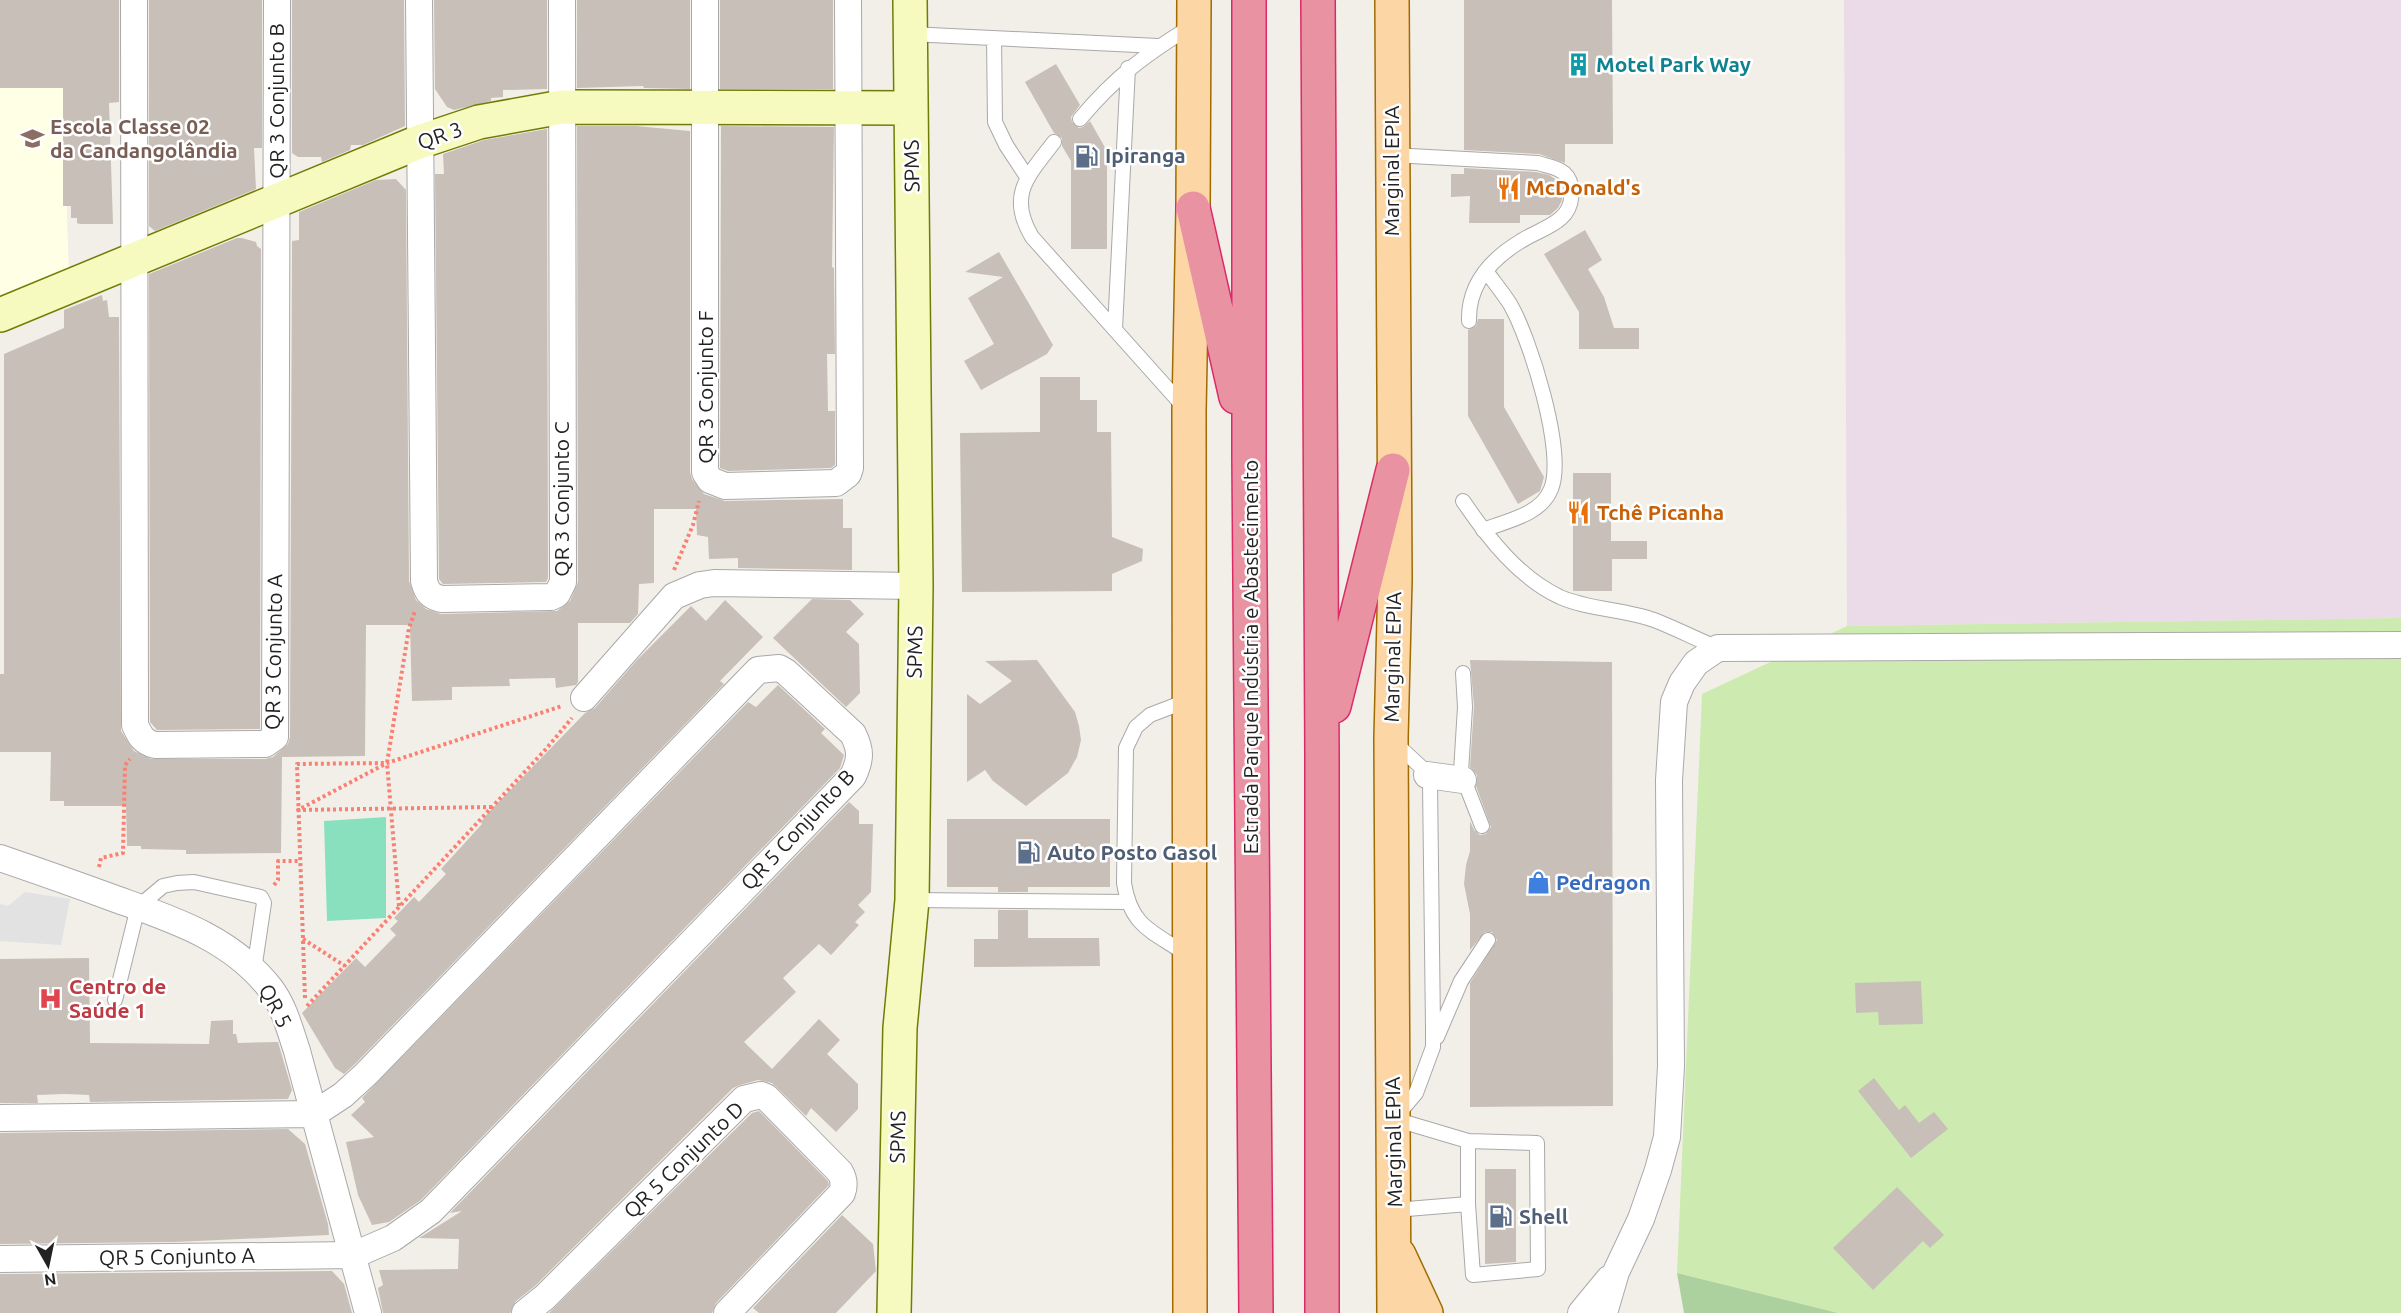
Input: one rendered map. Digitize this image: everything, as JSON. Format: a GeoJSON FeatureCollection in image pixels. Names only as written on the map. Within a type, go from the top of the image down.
{"type":"FeatureCollection","features":[{"type":"Feature","properties":{"kind":"highway","name":"Estrada Parque Indústria e Abastecimento"},"geometry":{"type":"LineString","coordinates":[[1249,0],[1249,458],[1256,1313]]}},
{"type":"Feature","properties":{"kind":"highway"},"geometry":{"type":"LineString","coordinates":[[1318,0],[1322,1313]]}},
{"type":"Feature","properties":{"kind":"highway"},"geometry":{"type":"LineString","coordinates":[[1194,208],[1249,458]]}},
{"type":"Feature","properties":{"kind":"highway"},"geometry":{"type":"LineString","coordinates":[[1322,755],[1393,470]]}},
{"type":"Feature","properties":{"kind":"main road","name":"Marginal EPIA"},"geometry":{"type":"LineString","coordinates":[[1392,0],[1395,579],[1391,738],[1394,1313]]}},
{"type":"Feature","properties":{"kind":"main road"},"geometry":{"type":"LineString","coordinates":[[1187,1310],[1189,411],[1194,208],[1194,12]]}},
{"type":"Feature","properties":{"kind":"main road"},"geometry":{"type":"LineString","coordinates":[[1394,1244],[1426,1313]]}},
{"type":"Feature","properties":{"kind":"street"},"geometry":{"type":"LineString","coordinates":[[134,0],[135,725],[139,736],[146,743]]}},
{"type":"Feature","properties":{"kind":"street","name":"QR 3 Conjunto B"},"geometry":{"type":"LineString","coordinates":[[277,0],[278,202]]}},
{"type":"Feature","properties":{"kind":"street"},"geometry":{"type":"LineString","coordinates":[[420,0],[419,142],[424,581],[427,592]]}},
{"type":"Feature","properties":{"kind":"street","name":"QR 3 Conjunto C"},"geometry":{"type":"LineString","coordinates":[[427,592],[432,597],[441,599],[550,597],[557,594],[563,582],[562,0]]}},
{"type":"Feature","properties":{"kind":"street","name":"QR 3 Conjunto F"},"geometry":{"type":"LineString","coordinates":[[705,0],[705,472],[710,480],[726,486],[836,483],[848,474],[850,456],[848,0]]}},
{"type":"Feature","properties":{"kind":"street","name":"SPMS"},"geometry":{"type":"LineString","coordinates":[[896,1310],[900,1029],[912,900],[916,586],[910,0]]}},
{"type":"Feature","properties":{"kind":"street","name":"QR 3"},"geometry":{"type":"LineString","coordinates":[[0,315],[419,142],[479,122],[562,107],[911,108]]}},
{"type":"Feature","properties":{"kind":"street","name":"QR 3 Conjunto A"},"geometry":{"type":"LineString","coordinates":[[146,743],[155,745],[265,744],[274,737],[278,202]]}},
{"type":"Feature","properties":{"kind":"street"},"geometry":{"type":"LineString","coordinates":[[579,700],[662,608],[686,589],[714,583],[916,586]]}},
{"type":"Feature","properties":{"kind":"street"},"geometry":{"type":"LineString","coordinates":[[1604,1313],[1616,1272],[1641,1220],[1667,1137],[1671,1066],[1669,780],[1674,702],[1682,683],[1696,663],[1718,648],[2401,645]]}},
{"type":"Feature","properties":{"kind":"street","name":"QR 5 Conjunto B"},"geometry":{"type":"LineString","coordinates":[[314,1114],[343,1095],[366,1074],[758,670],[779,668],[786,672],[853,734],[861,754],[853,776],[432,1210],[393,1238],[354,1255]]}},
{"type":"Feature","properties":{"kind":"street"},"geometry":{"type":"LineString","coordinates":[[1427,775],[1463,780]]}},
{"type":"Feature","properties":{"kind":"street","name":"QR 5"},"geometry":{"type":"LineString","coordinates":[[0,858],[205,933],[232,951],[254,970],[271,990],[283,1013],[297,1051],[368,1313]]}},
{"type":"Feature","properties":{"kind":"street","name":"QR 5 Conjunto D"},"geometry":{"type":"LineString","coordinates":[[525,1313],[545,1297],[744,1099],[761,1095],[766,1097],[840,1172],[844,1187],[842,1193],[727,1313]]}},
{"type":"Feature","properties":{"kind":"street"},"geometry":{"type":"LineString","coordinates":[[0,1118],[314,1114]]}},
{"type":"Feature","properties":{"kind":"street","name":"QR 5 Conjunto A"},"geometry":{"type":"LineString","coordinates":[[0,1259],[354,1255]]}},
{"type":"Feature","properties":{"kind":"street"},"geometry":{"type":"LineString","coordinates":[[1581,1313],[1616,1272]]}},
{"type":"Feature","properties":{"kind":"lane"},"geometry":{"type":"LineString","coordinates":[[1080,119],[1104,90],[1128,68],[1158,46],[1194,12]]}},
{"type":"Feature","properties":{"kind":"lane"},"geometry":{"type":"LineString","coordinates":[[910,34],[1158,46]]}},
{"type":"Feature","properties":{"kind":"lane"},"geometry":{"type":"LineString","coordinates":[[994,38],[995,122],[1006,145],[1027,177]]}},
{"type":"Feature","properties":{"kind":"lane"},"geometry":{"type":"LineString","coordinates":[[1115,329],[1128,68]]}},
{"type":"Feature","properties":{"kind":"lane"},"geometry":{"type":"LineString","coordinates":[[1054,142],[1027,177],[1021,190],[1019,207],[1028,231],[1189,411]]}},
{"type":"Feature","properties":{"kind":"lane"},"geometry":{"type":"LineString","coordinates":[[1392,155],[1538,163],[1557,168],[1566,175],[1571,186],[1572,199],[1567,212],[1561,219],[1520,241],[1502,254],[1486,271],[1473,289],[1468,305],[1469,321]]}},
{"type":"Feature","properties":{"kind":"lane"},"geometry":{"type":"LineString","coordinates":[[1483,530],[1527,514],[1543,501],[1551,489],[1555,473],[1554,441],[1542,389],[1528,345],[1511,305],[1486,271]]}},
{"type":"Feature","properties":{"kind":"lane"},"geometry":{"type":"LineString","coordinates":[[1463,501],[1483,530],[1530,578],[1561,597],[1656,621],[1718,648]]}},
{"type":"Feature","properties":{"kind":"lane"},"geometry":{"type":"LineString","coordinates":[[1463,674],[1465,707],[1461,772],[1482,826]]}},
{"type":"Feature","properties":{"kind":"lane"},"geometry":{"type":"LineString","coordinates":[[1189,956],[1138,922],[1127,902],[1124,883],[1126,748],[1136,727],[1149,715],[1190,700]]}},
{"type":"Feature","properties":{"kind":"lane"},"geometry":{"type":"LineString","coordinates":[[1391,738],[1427,775],[1431,791],[1433,1047]]}},
{"type":"Feature","properties":{"kind":"lane"},"geometry":{"type":"LineString","coordinates":[[115,1000],[138,907],[163,886],[194,882],[261,897],[264,903],[254,970]]}},
{"type":"Feature","properties":{"kind":"lane"},"geometry":{"type":"LineString","coordinates":[[912,900],[1127,902]]}},
{"type":"Feature","properties":{"kind":"lane"},"geometry":{"type":"LineString","coordinates":[[1468,1141],[1468,1203],[1473,1275],[1538,1269],[1537,1143],[1468,1141],[1394,1119],[1416,1093],[1461,981],[1488,940]]}},
{"type":"Feature","properties":{"kind":"lane"},"geometry":{"type":"LineString","coordinates":[[1395,1210],[1468,1203]]}},
{"type":"Feature","properties":{"kind":"path"},"geometry":{"type":"LineString","coordinates":[[662,608],[668,583],[710,480]]}},
{"type":"Feature","properties":{"kind":"path"},"geometry":{"type":"LineString","coordinates":[[399,907],[389,809],[387,762],[412,616],[427,592]]}},
{"type":"Feature","properties":{"kind":"path"},"geometry":{"type":"LineString","coordinates":[[387,762],[297,764],[306,1008],[572,719],[579,700]]}},
{"type":"Feature","properties":{"kind":"path"},"geometry":{"type":"LineString","coordinates":[[298,810],[387,762],[579,700]]}},
{"type":"Feature","properties":{"kind":"path"},"geometry":{"type":"LineString","coordinates":[[92,891],[101,858],[123,853],[124,765],[146,743]]}},
{"type":"Feature","properties":{"kind":"path"},"geometry":{"type":"LineString","coordinates":[[298,810],[492,807]]}},
{"type":"Feature","properties":{"kind":"path"},"geometry":{"type":"LineString","coordinates":[[261,897],[278,880],[278,861],[300,861]]}},
{"type":"Feature","properties":{"kind":"path"},"geometry":{"type":"LineString","coordinates":[[303,939],[345,966]]}},
{"type":"Feature","properties":{"kind":"shaded area","name":"Escola Classe 02 da Candangolândia"},"geometry":{"type":"Polygon","coordinates":[[[0,0],[60,0],[69,278],[0,303],[0,0]]]}},
{"type":"Feature","properties":{"kind":"shaded area"},"geometry":{"type":"Polygon","coordinates":[[[1844,0],[2401,0],[2401,618],[1847,626],[1844,0]]]}},
{"type":"Feature","properties":{"kind":"shaded area"},"geometry":{"type":"Polygon","coordinates":[[[25,892],[70,899],[61,945],[0,941],[0,904],[8,906],[25,892]]]}},
{"type":"Feature","properties":{"kind":"green space"},"geometry":{"type":"Polygon","coordinates":[[[2401,618],[2401,1313],[1838,1313],[1677,1273],[1702,694],[1847,626],[2401,618]]]}},
{"type":"Feature","properties":{"kind":"green space"},"geometry":{"type":"Polygon","coordinates":[[[386,817],[386,918],[327,921],[324,821],[386,817]]]}},
{"type":"Feature","properties":{"kind":"green space"},"geometry":{"type":"Polygon","coordinates":[[[1677,1273],[1838,1313],[1684,1313],[1677,1273]]]}},
{"type":"Feature","properties":{"kind":"building"},"geometry":{"type":"Polygon","coordinates":[[[0,0],[119,0],[119,102],[109,103],[113,224],[77,223],[77,218],[71,218],[71,206],[63,206],[63,88],[0,88],[0,0]]]}},
{"type":"Feature","properties":{"kind":"building"},"geometry":{"type":"Polygon","coordinates":[[[149,0],[262,0],[262,148],[254,148],[256,189],[155,231],[149,226],[149,0]]]}},
{"type":"Feature","properties":{"kind":"building"},"geometry":{"type":"Polygon","coordinates":[[[292,0],[404,0],[405,126],[363,145],[351,145],[350,150],[322,162],[321,157],[298,157],[292,153],[292,0]]]}},
{"type":"Feature","properties":{"kind":"building"},"geometry":{"type":"Polygon","coordinates":[[[434,0],[547,0],[547,89],[503,90],[503,97],[491,98],[491,101],[454,110],[447,107],[435,89],[434,0]]]}},
{"type":"Feature","properties":{"kind":"building"},"geometry":{"type":"Polygon","coordinates":[[[577,0],[690,0],[690,89],[644,88],[643,86],[577,88],[577,0]]]}},
{"type":"Feature","properties":{"kind":"building"},"geometry":{"type":"Polygon","coordinates":[[[720,0],[833,0],[833,89],[720,89],[720,0]]]}},
{"type":"Feature","properties":{"kind":"building"},"geometry":{"type":"Polygon","coordinates":[[[1464,0],[1612,0],[1613,144],[1565,144],[1565,163],[1539,154],[1464,150],[1464,0]]]}},
{"type":"Feature","properties":{"kind":"building","name":"Ipiranga"},"geometry":{"type":"Polygon","coordinates":[[[1056,64],[1080,105],[1071,117],[1072,122],[1079,128],[1090,121],[1107,151],[1107,249],[1071,249],[1071,161],[1062,146],[1062,138],[1054,133],[1025,82],[1056,64]]]}},
{"type":"Feature","properties":{"kind":"building"},"geometry":{"type":"Polygon","coordinates":[[[577,126],[636,126],[690,131],[690,472],[692,479],[704,494],[725,501],[843,499],[843,528],[852,528],[852,570],[738,568],[738,558],[709,559],[708,537],[697,535],[696,509],[654,509],[654,583],[639,584],[638,614],[630,623],[578,623],[578,682],[576,685],[556,688],[555,678],[509,679],[510,686],[452,687],[452,700],[412,701],[410,625],[366,625],[365,756],[282,757],[281,853],[186,854],[186,850],[141,849],[141,846],[127,846],[126,806],[64,806],[64,801],[50,801],[51,752],[0,752],[0,674],[4,674],[4,354],[64,328],[64,310],[102,295],[103,301],[107,300],[109,317],[119,317],[121,731],[134,751],[151,759],[265,759],[273,757],[288,744],[290,737],[292,241],[299,240],[299,212],[376,180],[396,179],[406,190],[409,581],[416,600],[426,609],[441,614],[557,611],[570,601],[578,582],[577,126]]]}},
{"type":"Feature","properties":{"kind":"building"},"geometry":{"type":"Polygon","coordinates":[[[721,126],[834,127],[832,267],[834,268],[835,354],[827,354],[828,411],[835,411],[835,465],[831,468],[728,471],[720,468],[721,126]]]}},
{"type":"Feature","properties":{"kind":"building"},"geometry":{"type":"Polygon","coordinates":[[[547,129],[548,578],[546,582],[443,584],[439,579],[435,174],[444,174],[443,154],[484,140],[547,129]]]}},
{"type":"Feature","properties":{"kind":"building","name":"McDonald's"},"geometry":{"type":"Polygon","coordinates":[[[1464,168],[1536,172],[1549,175],[1560,182],[1562,200],[1558,208],[1550,215],[1520,215],[1520,223],[1469,223],[1470,196],[1451,197],[1451,174],[1464,174],[1464,168]]]}},
{"type":"Feature","properties":{"kind":"building"},"geometry":{"type":"Polygon","coordinates":[[[1585,230],[1602,260],[1588,269],[1604,297],[1614,328],[1639,328],[1639,349],[1579,349],[1579,312],[1544,254],[1585,230]]]}},
{"type":"Feature","properties":{"kind":"building"},"geometry":{"type":"Polygon","coordinates":[[[237,238],[256,242],[261,249],[260,729],[157,730],[150,722],[149,274],[237,238]]]}},
{"type":"Feature","properties":{"kind":"building"},"geometry":{"type":"Polygon","coordinates":[[[999,252],[1053,345],[1047,354],[981,390],[964,361],[994,344],[968,298],[1003,277],[965,272],[999,252]]]}},
{"type":"Feature","properties":{"kind":"building"},"geometry":{"type":"Polygon","coordinates":[[[1478,319],[1504,319],[1504,407],[1544,477],[1540,491],[1518,504],[1468,416],[1468,330],[1476,326],[1478,319]]]}},
{"type":"Feature","properties":{"kind":"building"},"geometry":{"type":"Polygon","coordinates":[[[1040,377],[1080,377],[1080,400],[1097,400],[1097,432],[1111,432],[1112,537],[1143,549],[1142,561],[1112,574],[1112,591],[962,592],[960,433],[1040,432],[1040,377]]]}},
{"type":"Feature","properties":{"kind":"building"},"geometry":{"type":"Polygon","coordinates":[[[1573,473],[1611,473],[1611,541],[1647,541],[1647,559],[1612,559],[1612,591],[1573,591],[1573,473]]]}},
{"type":"Feature","properties":{"kind":"building"},"geometry":{"type":"Polygon","coordinates":[[[812,599],[850,600],[864,614],[846,632],[859,644],[860,693],[846,707],[773,638],[812,599]]]}},
{"type":"Feature","properties":{"kind":"building"},"geometry":{"type":"Polygon","coordinates":[[[725,600],[763,637],[720,681],[724,684],[356,1063],[344,1074],[335,1068],[302,1013],[356,958],[365,967],[396,935],[390,929],[398,921],[394,918],[414,897],[419,902],[446,874],[441,869],[482,824],[481,822],[489,812],[585,713],[595,708],[637,660],[691,606],[706,621],[725,600]]]}},
{"type":"Feature","properties":{"kind":"building"},"geometry":{"type":"Polygon","coordinates":[[[1037,660],[1075,712],[1081,740],[1077,757],[1068,773],[1026,806],[993,781],[985,770],[967,782],[967,694],[980,704],[1012,681],[985,661],[1037,660]]]}},
{"type":"Feature","properties":{"kind":"building","name":"Pedragon"},"geometry":{"type":"Polygon","coordinates":[[[1470,660],[1612,662],[1613,1106],[1470,1107],[1470,983],[1497,940],[1492,932],[1485,932],[1470,950],[1470,914],[1464,884],[1470,851],[1470,821],[1474,830],[1480,835],[1486,834],[1491,827],[1476,786],[1477,775],[1470,767],[1474,706],[1470,660]]]}},
{"type":"Feature","properties":{"kind":"building"},"geometry":{"type":"Polygon","coordinates":[[[778,685],[825,729],[821,733],[844,755],[840,768],[421,1200],[389,1222],[372,1225],[358,1195],[346,1142],[374,1137],[351,1115],[365,1102],[362,1098],[748,702],[756,707],[778,685]]]}},
{"type":"Feature","properties":{"kind":"building"},"geometry":{"type":"Polygon","coordinates":[[[849,802],[859,811],[859,824],[873,824],[871,892],[858,905],[865,912],[855,922],[859,925],[831,955],[819,944],[783,978],[796,992],[744,1042],[772,1069],[819,1019],[840,1040],[827,1054],[858,1084],[858,1109],[836,1132],[811,1108],[806,1116],[772,1083],[758,1080],[733,1088],[535,1286],[516,1301],[510,1313],[383,1313],[378,1288],[383,1285],[379,1270],[458,1269],[459,1239],[419,1238],[462,1211],[450,1213],[849,802]]]}},
{"type":"Feature","properties":{"kind":"building","name":"Auto Posto Gasol"},"geometry":{"type":"Polygon","coordinates":[[[947,819],[1110,819],[1110,887],[1028,887],[1028,892],[998,892],[998,887],[947,887],[947,819]]]}},
{"type":"Feature","properties":{"kind":"building"},"geometry":{"type":"Polygon","coordinates":[[[998,910],[1028,910],[1028,938],[1099,938],[1100,966],[974,967],[974,939],[998,939],[998,910]]]}},
{"type":"Feature","properties":{"kind":"building"},"geometry":{"type":"Polygon","coordinates":[[[89,958],[90,1043],[209,1044],[211,1021],[233,1020],[233,1034],[236,1034],[238,1043],[278,1042],[292,1090],[288,1099],[90,1102],[89,1095],[65,1094],[37,1095],[38,1103],[0,1103],[0,959],[89,958]]]}},
{"type":"Feature","properties":{"kind":"building"},"geometry":{"type":"Polygon","coordinates":[[[1921,981],[1923,1024],[1879,1025],[1878,1012],[1856,1013],[1855,983],[1921,981]]]}},
{"type":"Feature","properties":{"kind":"building"},"geometry":{"type":"Polygon","coordinates":[[[1874,1078],[1899,1110],[1905,1105],[1919,1123],[1934,1112],[1948,1129],[1911,1158],[1858,1091],[1874,1078]]]}},
{"type":"Feature","properties":{"kind":"building"},"geometry":{"type":"Polygon","coordinates":[[[759,1111],[828,1181],[829,1185],[716,1303],[712,1313],[549,1313],[752,1113],[759,1111]]]}},
{"type":"Feature","properties":{"kind":"building"},"geometry":{"type":"Polygon","coordinates":[[[288,1129],[305,1144],[328,1224],[329,1235],[175,1242],[0,1244],[0,1133],[288,1129]]]}},
{"type":"Feature","properties":{"kind":"building","name":"Shell"},"geometry":{"type":"Polygon","coordinates":[[[1485,1169],[1516,1169],[1516,1262],[1485,1264],[1485,1169]]]}},
{"type":"Feature","properties":{"kind":"building"},"geometry":{"type":"Polygon","coordinates":[[[1897,1187],[1944,1235],[1930,1248],[1923,1241],[1873,1290],[1833,1248],[1897,1187]]]}},
{"type":"Feature","properties":{"kind":"building"},"geometry":{"type":"Polygon","coordinates":[[[842,1215],[873,1244],[876,1271],[836,1313],[759,1313],[753,1308],[842,1215]]]}},
{"type":"Feature","properties":{"kind":"building"},"geometry":{"type":"Polygon","coordinates":[[[332,1271],[344,1284],[352,1313],[0,1313],[0,1274],[332,1271]]]}},
{"type":"Feature","properties":{"kind":"place","name":"Motel Park Way"},"geometry":{"type":"Point","coordinates":[1578,65]}},
{"type":"Feature","properties":{"kind":"place","name":"Escola Classe 02 da Candangolândia"},"geometry":{"type":"Point","coordinates":[32,139]}},
{"type":"Feature","properties":{"kind":"place","name":"Ipiranga"},"geometry":{"type":"Point","coordinates":[1087,156]}},
{"type":"Feature","properties":{"kind":"place","name":"McDonald's"},"geometry":{"type":"Point","coordinates":[1508,188]}},
{"type":"Feature","properties":{"kind":"place","name":"Tchê Picanha"},"geometry":{"type":"Point","coordinates":[1579,513]}},
{"type":"Feature","properties":{"kind":"place","name":"Auto Posto Gasol"},"geometry":{"type":"Point","coordinates":[1029,853]}},
{"type":"Feature","properties":{"kind":"place","name":"Pedragon"},"geometry":{"type":"Point","coordinates":[1538,883]}},
{"type":"Feature","properties":{"kind":"place","name":"Centro de Saúde 1"},"geometry":{"type":"Point","coordinates":[51,999]}},
{"type":"Feature","properties":{"kind":"place","name":"Shell"},"geometry":{"type":"Point","coordinates":[1501,1217]}}]}
